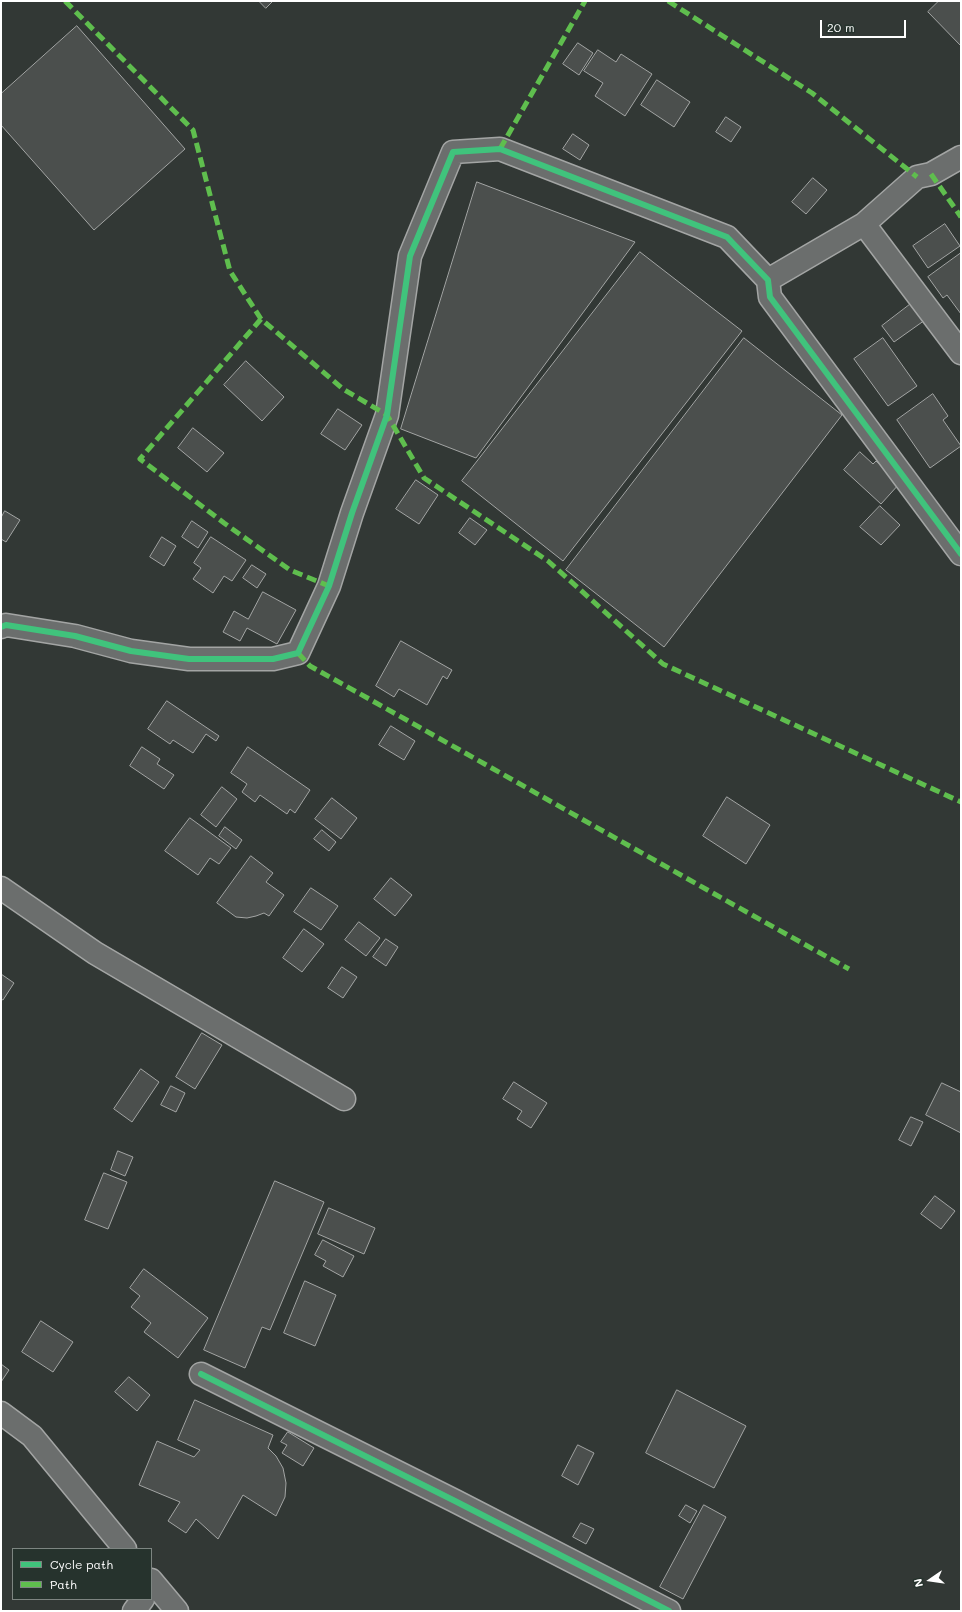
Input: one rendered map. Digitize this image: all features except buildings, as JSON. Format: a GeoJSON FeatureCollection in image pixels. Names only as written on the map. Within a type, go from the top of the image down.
{"type":"FeatureCollection","features":[{"type":"Feature","properties":{"kind":"street"},"geometry":{"type":"LineString","coordinates":[[1,627],[6,625],[75,636],[131,651],[189,659],[273,659],[298,653],[329,586],[352,513],[387,415],[410,256],[453,152],[500,149],[727,237],[768,280],[770,297],[961,554]]}},
{"type":"Feature","properties":{"kind":"street"},"geometry":{"type":"LineString","coordinates":[[768,280],[864,224],[917,177],[930,174],[961,157]]}},
{"type":"Feature","properties":{"kind":"street"},"geometry":{"type":"LineString","coordinates":[[864,224],[961,353]]}},
{"type":"Feature","properties":{"kind":"street"},"geometry":{"type":"LineString","coordinates":[[1,888],[95,953],[344,1099]]}},
{"type":"Feature","properties":{"kind":"street"},"geometry":{"type":"LineString","coordinates":[[200,1374],[455,1501],[669,1611]]}},
{"type":"Feature","properties":{"kind":"street"},"geometry":{"type":"LineString","coordinates":[[1,1413],[32,1436],[124,1548]]}},
{"type":"Feature","properties":{"kind":"street"},"geometry":{"type":"LineString","coordinates":[[152,1591],[177,1611]]}},
{"type":"Feature","properties":{"kind":"street"},"geometry":{"type":"LineString","coordinates":[[134,1611],[142,1600]]}},
{"type":"Feature","properties":{"kind":"marked path"},"geometry":{"type":"LineString","coordinates":[[65,1],[193,130],[230,271],[261,319],[343,389],[387,415],[424,478],[548,561],[663,664],[961,802]]}},
{"type":"Feature","properties":{"kind":"marked path"},"geometry":{"type":"LineString","coordinates":[[500,149],[585,1]]}},
{"type":"Feature","properties":{"kind":"marked path"},"geometry":{"type":"LineString","coordinates":[[668,1],[812,93],[917,177]]}},
{"type":"Feature","properties":{"kind":"marked path"},"geometry":{"type":"LineString","coordinates":[[931,174],[961,217]]}},
{"type":"Feature","properties":{"kind":"marked path"},"geometry":{"type":"LineString","coordinates":[[261,319],[140,459],[224,523],[290,570],[329,586]]}},
{"type":"Feature","properties":{"kind":"marked path"},"geometry":{"type":"LineString","coordinates":[[298,653],[310,666],[849,969]]}},
{"type":"Feature","properties":{"kind":"cycle path"},"geometry":{"type":"LineString","coordinates":[[1,627],[6,625],[75,636],[131,651],[189,659],[273,659],[298,653],[329,586],[352,513],[387,415],[410,256],[453,152],[500,149],[727,237],[768,280],[770,297],[961,554]]}},
{"type":"Feature","properties":{"kind":"cycle path"},"geometry":{"type":"LineString","coordinates":[[201,1374],[455,1501],[669,1611]]}}]}
